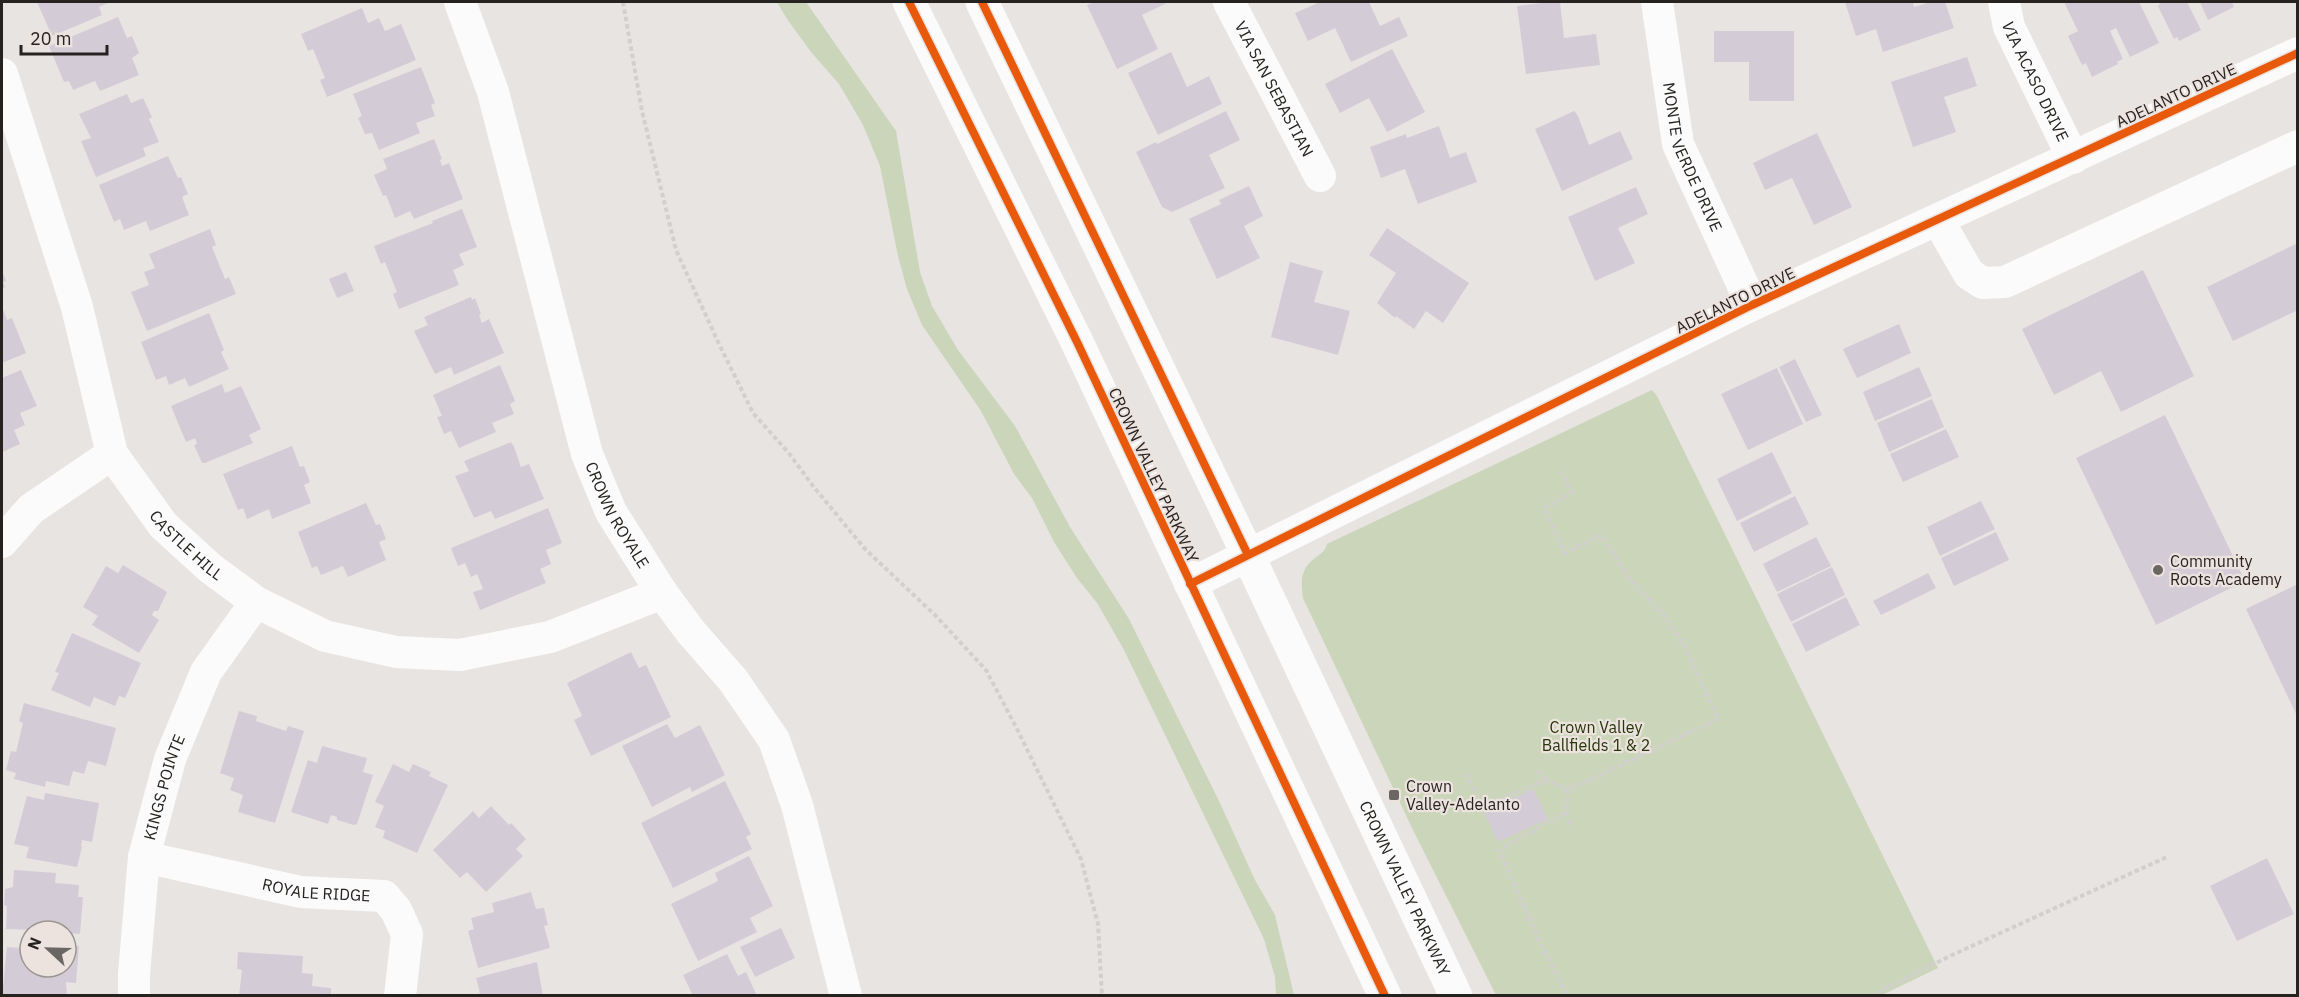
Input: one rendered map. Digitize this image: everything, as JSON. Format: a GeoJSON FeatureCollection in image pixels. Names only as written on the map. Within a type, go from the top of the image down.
{"type":"FeatureCollection","features":[{"type":"Feature","properties":{"kind":"main road","name":"CROWN VALLEY PARKWAY"},"geometry":{"type":"LineString","coordinates":[[909,2],[1078,344],[1385,996]]}},
{"type":"Feature","properties":{"kind":"main road","name":"CROWN VALLEY PARKWAY"},"geometry":{"type":"LineString","coordinates":[[981,2],[1248,555],[1455,996]]}},
{"type":"Feature","properties":{"kind":"street","name":"CROWN ROYALE"},"geometry":{"type":"LineString","coordinates":[[460,2],[493,92],[587,454],[611,512],[662,593],[691,632],[733,680],[774,740],[797,805],[846,996]]}},
{"type":"Feature","properties":{"kind":"street","name":"VIA SAN SEBASTIAN"},"geometry":{"type":"LineString","coordinates":[[1228,2],[1320,176]]}},
{"type":"Feature","properties":{"kind":"street","name":"MONTE VERDE DRIVE"},"geometry":{"type":"LineString","coordinates":[[1657,2],[1678,144],[1752,305]]}},
{"type":"Feature","properties":{"kind":"street","name":"VIA ACASO DRIVE"},"geometry":{"type":"LineString","coordinates":[[2004,2],[2009,27],[2073,158]]}},
{"type":"Feature","properties":{"kind":"street","name":"ADELANTO DRIVE"},"geometry":{"type":"LineString","coordinates":[[1190,584],[1752,305],[2298,53]]}},
{"type":"Feature","properties":{"kind":"street","name":"CASTLE HILL"},"geometry":{"type":"LineString","coordinates":[[2,74],[77,307],[112,454],[163,525],[210,568],[256,602],[325,636],[396,652],[460,655],[550,637],[662,593]]}},
{"type":"Feature","properties":{"kind":"street"},"geometry":{"type":"LineString","coordinates":[[1938,220],[1969,274],[1983,282],[2005,282],[2298,147]]}},
{"type":"Feature","properties":{"kind":"street"},"geometry":{"type":"LineString","coordinates":[[2,542],[31,509],[112,454]]}},
{"type":"Feature","properties":{"kind":"street","name":"KINGS POINTE"},"geometry":{"type":"LineString","coordinates":[[134,996],[144,857],[170,759],[206,672],[256,602]]}},
{"type":"Feature","properties":{"kind":"street","name":"ROYALE RIDGE"},"geometry":{"type":"LineString","coordinates":[[144,857],[301,892],[384,896],[396,910],[407,934],[400,996]]}},
{"type":"Feature","properties":{"kind":"path"},"geometry":{"type":"LineString","coordinates":[[623,2],[642,111],[676,250],[714,334],[753,413],[788,452],[865,549],[936,616],[986,670],[1081,859],[1098,924],[1102,996]]}},
{"type":"Feature","properties":{"kind":"path"},"geometry":{"type":"LineString","coordinates":[[1560,472],[1572,492],[1544,507],[1565,553],[1601,535],[1630,580],[1662,613],[1683,643],[1718,719],[1568,790]]}},
{"type":"Feature","properties":{"kind":"path"},"geometry":{"type":"LineString","coordinates":[[1538,771],[1547,780],[1568,790]]}},
{"type":"Feature","properties":{"kind":"path"},"geometry":{"type":"LineString","coordinates":[[1466,773],[1480,807],[1547,780]]}},
{"type":"Feature","properties":{"kind":"path"},"geometry":{"type":"LineString","coordinates":[[1568,790],[1566,812],[1571,828]]}},
{"type":"Feature","properties":{"kind":"path"},"geometry":{"type":"LineString","coordinates":[[1566,812],[1499,850],[1543,949],[1568,996]]}},
{"type":"Feature","properties":{"kind":"path"},"geometry":{"type":"LineString","coordinates":[[1870,996],[1950,956],[2169,856]]}},
{"type":"Feature","properties":{"kind":"green space"},"geometry":{"type":"Polygon","coordinates":[[[777,2],[806,2],[896,131],[920,272],[932,306],[958,350],[1015,426],[1070,527],[1129,619],[1220,803],[1255,880],[1275,915],[1294,995],[1276,995],[1275,977],[1264,939],[1123,648],[1097,603],[1077,578],[1054,542],[1032,498],[1014,474],[981,411],[922,325],[907,289],[898,256],[880,166],[863,125],[839,84],[811,52],[777,2]]]}},
{"type":"Feature","properties":{"kind":"green space","name":"Crown Valley Ballfields 1 & 2"},"geometry":{"type":"Polygon","coordinates":[[[1652,390],[1657,396],[1938,968],[1882,995],[1496,995],[1413,830],[1303,598],[1304,571],[1310,562],[1324,551],[1327,544],[1652,390]]]}},
{"type":"Feature","properties":{"kind":"building"},"geometry":{"type":"Polygon","coordinates":[[[37,2],[110,2],[99,7],[102,15],[52,36],[37,2]]]}},
{"type":"Feature","properties":{"kind":"building"},"geometry":{"type":"Polygon","coordinates":[[[1094,2],[1169,2],[1142,15],[1158,49],[1117,69],[1087,5],[1094,2]]]}},
{"type":"Feature","properties":{"kind":"building"},"geometry":{"type":"Polygon","coordinates":[[[1320,2],[1369,2],[1380,26],[1399,17],[1408,36],[1351,62],[1335,28],[1308,41],[1295,13],[1320,2]]]}},
{"type":"Feature","properties":{"kind":"building"},"geometry":{"type":"Polygon","coordinates":[[[1560,2],[1564,38],[1596,34],[1600,65],[1526,74],[1517,6],[1560,2]]]}},
{"type":"Feature","properties":{"kind":"building"},"geometry":{"type":"Polygon","coordinates":[[[1845,2],[1913,2],[1914,7],[1931,2],[1945,2],[1954,28],[1883,52],[1876,29],[1856,36],[1845,2]]]}},
{"type":"Feature","properties":{"kind":"building"},"geometry":{"type":"Polygon","coordinates":[[[2064,2],[2139,2],[2159,43],[2130,57],[2116,28],[2110,31],[2123,59],[2117,62],[2118,64],[2092,77],[2086,63],[2082,65],[2068,36],[2078,31],[2064,2]]]}},
{"type":"Feature","properties":{"kind":"building"},"geometry":{"type":"Polygon","coordinates":[[[2159,2],[2187,2],[2201,30],[2179,41],[2177,37],[2174,39],[2158,6],[2159,2]]]}},
{"type":"Feature","properties":{"kind":"building"},"geometry":{"type":"Polygon","coordinates":[[[2200,2],[2232,2],[2234,7],[2208,20],[2200,2]]]}},
{"type":"Feature","properties":{"kind":"building"},"geometry":{"type":"Polygon","coordinates":[[[362,8],[368,23],[379,18],[385,31],[401,24],[416,60],[327,97],[320,80],[325,78],[313,49],[308,51],[301,34],[362,8]]]}},
{"type":"Feature","properties":{"kind":"building"},"geometry":{"type":"Polygon","coordinates":[[[118,17],[127,38],[132,36],[139,53],[132,58],[139,75],[100,91],[95,81],[73,90],[69,81],[64,82],[49,46],[118,17]]]}},
{"type":"Feature","properties":{"kind":"building"},"geometry":{"type":"Polygon","coordinates":[[[1714,31],[1794,31],[1794,101],[1749,101],[1749,62],[1714,62],[1714,31]]]}},
{"type":"Feature","properties":{"kind":"building"},"geometry":{"type":"Polygon","coordinates":[[[1392,49],[1425,112],[1387,132],[1369,98],[1340,113],[1325,84],[1392,49]]]}},
{"type":"Feature","properties":{"kind":"building"},"geometry":{"type":"Polygon","coordinates":[[[1171,52],[1187,87],[1209,76],[1222,104],[1158,135],[1128,73],[1171,52]]]}},
{"type":"Feature","properties":{"kind":"building"},"geometry":{"type":"Polygon","coordinates":[[[1967,57],[1977,86],[1944,97],[1956,132],[1913,147],[1891,82],[1967,57]]]}},
{"type":"Feature","properties":{"kind":"building"},"geometry":{"type":"Polygon","coordinates":[[[421,67],[435,103],[431,105],[435,116],[416,123],[420,133],[379,150],[372,133],[365,134],[358,118],[362,116],[353,94],[421,67]]]}},
{"type":"Feature","properties":{"kind":"building"},"geometry":{"type":"Polygon","coordinates":[[[127,94],[131,103],[143,98],[152,117],[149,119],[159,142],[143,148],[146,156],[96,177],[81,141],[91,138],[79,114],[127,94]]]}},
{"type":"Feature","properties":{"kind":"building"},"geometry":{"type":"Polygon","coordinates":[[[1226,111],[1240,140],[1209,155],[1225,188],[1172,212],[1162,207],[1136,152],[1226,111]]]}},
{"type":"Feature","properties":{"kind":"building"},"geometry":{"type":"Polygon","coordinates":[[[1574,111],[1589,145],[1620,131],[1633,159],[1562,191],[1535,129],[1574,111]]]}},
{"type":"Feature","properties":{"kind":"building"},"geometry":{"type":"Polygon","coordinates":[[[1439,126],[1450,158],[1466,152],[1477,182],[1418,204],[1405,169],[1381,178],[1370,147],[1406,134],[1407,138],[1439,126]]]}},
{"type":"Feature","properties":{"kind":"building"},"geometry":{"type":"Polygon","coordinates":[[[1817,133],[1852,207],[1814,225],[1792,178],[1765,190],[1753,163],[1817,133]]]}},
{"type":"Feature","properties":{"kind":"building"},"geometry":{"type":"Polygon","coordinates":[[[434,139],[442,159],[440,160],[442,166],[449,163],[463,199],[414,219],[410,211],[395,218],[386,195],[383,196],[374,175],[387,169],[383,159],[434,139]]]}},
{"type":"Feature","properties":{"kind":"building"},"geometry":{"type":"Polygon","coordinates":[[[168,156],[188,194],[182,197],[189,215],[150,231],[146,221],[124,230],[120,219],[114,222],[99,185],[168,156]]]}},
{"type":"Feature","properties":{"kind":"building"},"geometry":{"type":"Polygon","coordinates":[[[1249,186],[1263,216],[1244,226],[1260,258],[1217,279],[1189,219],[1221,204],[1219,200],[1249,186]]]}},
{"type":"Feature","properties":{"kind":"building"},"geometry":{"type":"Polygon","coordinates":[[[1636,187],[1648,214],[1618,228],[1635,263],[1595,281],[1568,217],[1636,187]]]}},
{"type":"Feature","properties":{"kind":"building"},"geometry":{"type":"Polygon","coordinates":[[[462,209],[477,247],[459,254],[464,265],[453,270],[459,285],[399,309],[393,294],[397,292],[385,262],[381,264],[374,246],[462,209]]]}},
{"type":"Feature","properties":{"kind":"building"},"geometry":{"type":"Polygon","coordinates":[[[1387,228],[1469,283],[1443,323],[1426,311],[1414,329],[1396,316],[1395,318],[1377,303],[1396,273],[1369,255],[1387,228]]]}},
{"type":"Feature","properties":{"kind":"building"},"geometry":{"type":"Polygon","coordinates":[[[210,229],[216,245],[212,247],[225,279],[229,277],[236,294],[147,331],[131,292],[149,285],[144,272],[155,268],[149,254],[210,229]]]}},
{"type":"Feature","properties":{"kind":"building"},"geometry":{"type":"Polygon","coordinates":[[[2298,243],[2298,310],[2233,341],[2207,287],[2298,243]]]}},
{"type":"Feature","properties":{"kind":"building"},"geometry":{"type":"Polygon","coordinates":[[[1290,262],[1323,271],[1314,302],[1350,311],[1338,355],[1271,337],[1290,262]]]}},
{"type":"Feature","properties":{"kind":"building"},"geometry":{"type":"Polygon","coordinates":[[[2,270],[6,281],[3,282],[5,287],[2,289],[2,270]]]}},
{"type":"Feature","properties":{"kind":"building"},"geometry":{"type":"Polygon","coordinates":[[[2143,270],[2194,376],[2121,412],[2101,371],[2054,395],[2022,329],[2143,270]]]}},
{"type":"Feature","properties":{"kind":"building"},"geometry":{"type":"Polygon","coordinates":[[[346,272],[354,291],[337,298],[329,279],[346,272]]]}},
{"type":"Feature","properties":{"kind":"building"},"geometry":{"type":"Polygon","coordinates":[[[471,297],[472,300],[475,298],[482,323],[489,319],[504,353],[454,375],[451,367],[435,374],[414,331],[428,325],[424,317],[471,297]]]}},
{"type":"Feature","properties":{"kind":"building"},"geometry":{"type":"Polygon","coordinates":[[[2,307],[7,320],[12,318],[26,353],[2,363],[2,307]]]}},
{"type":"Feature","properties":{"kind":"building"},"geometry":{"type":"Polygon","coordinates":[[[209,313],[224,350],[221,352],[229,369],[189,387],[185,378],[169,385],[166,376],[156,380],[141,342],[209,313]]]}},
{"type":"Feature","properties":{"kind":"building"},"geometry":{"type":"Polygon","coordinates":[[[1899,324],[1911,353],[1857,378],[1843,349],[1899,324]]]}},
{"type":"Feature","properties":{"kind":"building"},"geometry":{"type":"Polygon","coordinates":[[[1795,359],[1822,415],[1806,422],[1779,367],[1795,359]]]}},
{"type":"Feature","properties":{"kind":"building"},"geometry":{"type":"Polygon","coordinates":[[[500,365],[515,401],[510,404],[514,414],[492,423],[496,432],[459,448],[451,431],[444,434],[437,417],[442,416],[433,395],[500,365]]]}},
{"type":"Feature","properties":{"kind":"building"},"geometry":{"type":"Polygon","coordinates":[[[1919,367],[1932,396],[1875,421],[1863,392],[1919,367]]]}},
{"type":"Feature","properties":{"kind":"building"},"geometry":{"type":"Polygon","coordinates":[[[1777,368],[1803,424],[1748,450],[1721,394],[1777,368]]]}},
{"type":"Feature","properties":{"kind":"building"},"geometry":{"type":"Polygon","coordinates":[[[21,370],[37,406],[20,413],[25,425],[14,430],[20,444],[2,452],[2,378],[21,370]]]}},
{"type":"Feature","properties":{"kind":"building"},"geometry":{"type":"Polygon","coordinates":[[[222,384],[225,393],[241,386],[261,429],[249,435],[253,443],[202,463],[194,445],[197,444],[195,438],[186,442],[171,406],[222,384]]]}},
{"type":"Feature","properties":{"kind":"building"},"geometry":{"type":"Polygon","coordinates":[[[1932,399],[1944,427],[1889,452],[1877,423],[1932,399]]]}},
{"type":"Feature","properties":{"kind":"building"},"geometry":{"type":"Polygon","coordinates":[[[2165,415],[2245,581],[2156,625],[2076,458],[2165,415]]]}},
{"type":"Feature","properties":{"kind":"building"},"geometry":{"type":"Polygon","coordinates":[[[1946,429],[1959,457],[1903,482],[1890,454],[1946,429]]]}},
{"type":"Feature","properties":{"kind":"building"},"geometry":{"type":"Polygon","coordinates":[[[511,442],[521,467],[529,464],[544,499],[495,519],[491,511],[474,518],[455,476],[469,471],[464,461],[511,442]]]}},
{"type":"Feature","properties":{"kind":"building"},"geometry":{"type":"Polygon","coordinates":[[[292,446],[300,467],[304,466],[310,482],[304,485],[311,503],[272,519],[269,509],[247,519],[243,508],[238,510],[223,474],[292,446]]]}},
{"type":"Feature","properties":{"kind":"building"},"geometry":{"type":"Polygon","coordinates":[[[1772,452],[1792,493],[1737,521],[1717,479],[1772,452]]]}},
{"type":"Feature","properties":{"kind":"building"},"geometry":{"type":"Polygon","coordinates":[[[1795,496],[1809,524],[1754,552],[1740,523],[1795,496]]]}},
{"type":"Feature","properties":{"kind":"building"},"geometry":{"type":"Polygon","coordinates":[[[1981,501],[1995,529],[1940,556],[1927,527],[1981,501]]]}},
{"type":"Feature","properties":{"kind":"building"},"geometry":{"type":"Polygon","coordinates":[[[366,503],[376,525],[380,524],[386,539],[379,542],[386,560],[348,577],[343,566],[321,575],[317,566],[312,568],[298,532],[366,503]]]}},
{"type":"Feature","properties":{"kind":"building"},"geometry":{"type":"Polygon","coordinates":[[[548,508],[562,543],[546,550],[551,564],[540,569],[546,583],[480,610],[473,592],[483,589],[477,574],[471,577],[465,563],[458,566],[451,548],[548,508]]]}},
{"type":"Feature","properties":{"kind":"building"},"geometry":{"type":"Polygon","coordinates":[[[1996,532],[2009,560],[1954,586],[1941,558],[1996,532]]]}},
{"type":"Feature","properties":{"kind":"building"},"geometry":{"type":"Polygon","coordinates":[[[1816,537],[1831,566],[1777,592],[1763,564],[1816,537]]]}},
{"type":"Feature","properties":{"kind":"building"},"geometry":{"type":"Polygon","coordinates":[[[123,565],[167,592],[158,611],[154,611],[152,615],[159,620],[139,653],[92,625],[98,616],[83,607],[106,566],[118,573],[123,565]]]}},
{"type":"Feature","properties":{"kind":"building"},"geometry":{"type":"Polygon","coordinates":[[[1832,567],[1845,595],[1791,622],[1777,594],[1832,567]]]}},
{"type":"Feature","properties":{"kind":"building"},"geometry":{"type":"Polygon","coordinates":[[[1928,573],[1936,588],[1881,615],[1873,601],[1928,573]]]}},
{"type":"Feature","properties":{"kind":"building"},"geometry":{"type":"Polygon","coordinates":[[[2298,584],[2298,718],[2246,609],[2298,584]]]}},
{"type":"Feature","properties":{"kind":"building"},"geometry":{"type":"Polygon","coordinates":[[[1846,597],[1860,625],[1806,652],[1792,624],[1846,597]]]}},
{"type":"Feature","properties":{"kind":"building"},"geometry":{"type":"Polygon","coordinates":[[[72,633],[141,663],[125,698],[119,696],[115,706],[94,697],[90,707],[51,690],[59,673],[55,672],[72,633]]]}},
{"type":"Feature","properties":{"kind":"building"},"geometry":{"type":"Polygon","coordinates":[[[631,652],[639,668],[646,665],[671,717],[591,756],[574,720],[582,716],[567,683],[631,652]]]}},
{"type":"Feature","properties":{"kind":"building"},"geometry":{"type":"Polygon","coordinates":[[[24,703],[116,728],[106,766],[88,761],[84,774],[73,771],[69,786],[46,781],[45,787],[14,779],[16,773],[6,770],[11,751],[16,752],[23,723],[19,721],[24,703]]]}},
{"type":"Feature","properties":{"kind":"building"},"geometry":{"type":"Polygon","coordinates":[[[239,711],[257,716],[256,721],[286,731],[288,726],[304,731],[275,823],[238,812],[243,795],[230,790],[234,778],[220,773],[239,711]]]}},
{"type":"Feature","properties":{"kind":"building"},"geometry":{"type":"Polygon","coordinates":[[[667,724],[675,738],[700,725],[725,775],[692,792],[690,787],[652,807],[622,746],[667,724]]]}},
{"type":"Feature","properties":{"kind":"building"},"geometry":{"type":"Polygon","coordinates":[[[322,746],[367,758],[363,772],[373,775],[357,824],[337,820],[337,817],[331,815],[328,824],[291,812],[308,760],[317,763],[322,746]]]}},
{"type":"Feature","properties":{"kind":"building"},"geometry":{"type":"Polygon","coordinates":[[[393,764],[409,772],[413,764],[431,772],[429,776],[448,785],[417,853],[383,838],[385,831],[375,827],[384,806],[375,802],[393,764]]]}},
{"type":"Feature","properties":{"kind":"building"},"geometry":{"type":"Polygon","coordinates":[[[725,781],[751,834],[746,837],[752,849],[673,888],[641,823],[725,781]]]}},
{"type":"Feature","properties":{"kind":"building"},"geometry":{"type":"Polygon","coordinates":[[[1533,789],[1548,819],[1498,842],[1484,812],[1533,789]]]}},
{"type":"Feature","properties":{"kind":"building"},"geometry":{"type":"Polygon","coordinates":[[[45,793],[99,803],[92,842],[82,840],[77,867],[26,858],[29,847],[14,844],[27,796],[44,800],[45,793]]]}},
{"type":"Feature","properties":{"kind":"building"},"geometry":{"type":"Polygon","coordinates":[[[491,806],[526,839],[516,849],[523,856],[486,892],[467,872],[460,878],[433,850],[473,811],[479,818],[491,806]]]}},
{"type":"Feature","properties":{"kind":"building"},"geometry":{"type":"Polygon","coordinates":[[[749,856],[773,906],[750,918],[757,932],[698,961],[671,904],[718,881],[715,873],[749,856]]]}},
{"type":"Feature","properties":{"kind":"building"},"geometry":{"type":"Polygon","coordinates":[[[2267,858],[2294,914],[2237,941],[2210,886],[2267,858]]]}},
{"type":"Feature","properties":{"kind":"building"},"geometry":{"type":"Polygon","coordinates":[[[14,870],[56,873],[55,883],[79,885],[78,897],[83,897],[80,934],[78,934],[78,919],[18,919],[18,929],[6,929],[5,889],[13,887],[14,870]]]}},
{"type":"Feature","properties":{"kind":"building"},"geometry":{"type":"Polygon","coordinates":[[[531,892],[536,909],[544,908],[548,925],[544,926],[550,948],[478,968],[468,931],[474,929],[471,918],[494,912],[492,903],[531,892]]]}},
{"type":"Feature","properties":{"kind":"building"},"geometry":{"type":"Polygon","coordinates":[[[781,928],[795,958],[755,977],[740,947],[781,928]]]}},
{"type":"Feature","properties":{"kind":"building"},"geometry":{"type":"Polygon","coordinates":[[[7,947],[18,948],[18,979],[76,979],[76,983],[66,982],[67,996],[2,996],[7,947]]]}},
{"type":"Feature","properties":{"kind":"building"},"geometry":{"type":"Polygon","coordinates":[[[238,952],[303,956],[302,973],[313,974],[312,986],[331,988],[331,996],[239,996],[242,970],[237,969],[238,952]]]}},
{"type":"Feature","properties":{"kind":"building"},"geometry":{"type":"Polygon","coordinates":[[[727,954],[738,976],[746,972],[757,996],[693,996],[683,975],[727,954]]]}},
{"type":"Feature","properties":{"kind":"building"},"geometry":{"type":"Polygon","coordinates":[[[537,962],[543,996],[475,996],[480,993],[476,978],[537,962]]]}},
{"type":"Feature","properties":{"kind":"cycle path"},"geometry":{"type":"LineString","coordinates":[[909,2],[1078,344],[1385,996]]}},
{"type":"Feature","properties":{"kind":"cycle path"},"geometry":{"type":"LineString","coordinates":[[982,2],[1248,555]]}},
{"type":"Feature","properties":{"kind":"cycle path"},"geometry":{"type":"LineString","coordinates":[[1190,584],[1752,305],[2298,53]]}},
{"type":"Feature","properties":{"kind":"place","name":"Community Roots Academy"},"geometry":{"type":"Point","coordinates":[2158,570]}},
{"type":"Feature","properties":{"kind":"place","name":"Crown Valley-Adelanto"},"geometry":{"type":"Point","coordinates":[1394,795]}}]}
